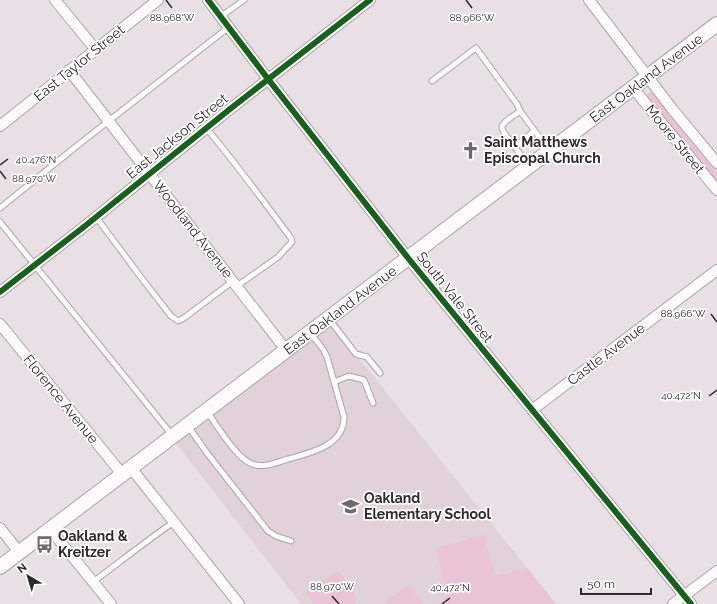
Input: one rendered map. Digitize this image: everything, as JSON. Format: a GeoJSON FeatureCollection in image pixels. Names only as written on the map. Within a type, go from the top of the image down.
{"type":"FeatureCollection","features":[{"type":"Feature","properties":{"kind":"main road","name":"East Oakland Avenue"},"geometry":{"type":"LineString","coordinates":[[0,566],[717,24]]}},
{"type":"Feature","properties":{"kind":"street"},"geometry":{"type":"LineString","coordinates":[[55,0],[96,50]]}},
{"type":"Feature","properties":{"kind":"street","name":"East Taylor Street"},"geometry":{"type":"LineString","coordinates":[[0,125],[158,0]]}},
{"type":"Feature","properties":{"kind":"street","name":"South Vale Street"},"geometry":{"type":"LineString","coordinates":[[208,0],[408,258],[691,604]]}},
{"type":"Feature","properties":{"kind":"street","name":"East Jackson Street"},"geometry":{"type":"LineString","coordinates":[[0,292],[370,0]]}},
{"type":"Feature","properties":{"kind":"street","name":"Moore Street"},"geometry":{"type":"LineString","coordinates":[[589,0],[647,77],[717,163]]}},
{"type":"Feature","properties":{"kind":"street","name":"Woodland Avenue"},"geometry":{"type":"LineString","coordinates":[[69,70],[286,350]]}},
{"type":"Feature","properties":{"kind":"street","name":"Moore Street"},"geometry":{"type":"LineString","coordinates":[[633,88],[717,190]]}},
{"type":"Feature","properties":{"kind":"street","name":"Castle Avenue"},"geometry":{"type":"LineString","coordinates":[[532,410],[717,270]]}},
{"type":"Feature","properties":{"kind":"street","name":"Florence Avenue"},"geometry":{"type":"LineString","coordinates":[[0,324],[127,471],[174,522],[240,604]]}},
{"type":"Feature","properties":{"kind":"street"},"geometry":{"type":"LineString","coordinates":[[0,528],[20,552]]}},
{"type":"Feature","properties":{"kind":"street"},"geometry":{"type":"LineString","coordinates":[[50,529],[111,604]]}},
{"type":"Feature","properties":{"kind":"street"},"geometry":{"type":"LineString","coordinates":[[673,604],[717,571]]}},
{"type":"Feature","properties":{"kind":"lane"},"geometry":{"type":"LineString","coordinates":[[220,17],[244,0]]}},
{"type":"Feature","properties":{"kind":"lane"},"geometry":{"type":"LineString","coordinates":[[0,208],[228,27]]}},
{"type":"Feature","properties":{"kind":"lane"},"geometry":{"type":"LineString","coordinates":[[432,81],[476,48],[549,151]]}},
{"type":"Feature","properties":{"kind":"lane"},"geometry":{"type":"LineString","coordinates":[[520,111],[502,125],[502,128],[529,167]]}},
{"type":"Feature","properties":{"kind":"lane"},"geometry":{"type":"LineString","coordinates":[[96,217],[171,316],[178,321],[278,257],[292,242],[291,238],[220,144],[206,128]]}},
{"type":"Feature","properties":{"kind":"lane"},"geometry":{"type":"LineString","coordinates":[[515,147],[534,131]]}},
{"type":"Feature","properties":{"kind":"lane"},"geometry":{"type":"LineString","coordinates":[[0,222],[34,266],[173,436]]}},
{"type":"Feature","properties":{"kind":"lane"},"geometry":{"type":"LineString","coordinates":[[329,318],[356,354],[368,357],[380,373]]}},
{"type":"Feature","properties":{"kind":"lane"},"geometry":{"type":"LineString","coordinates":[[206,411],[239,456],[253,464],[264,466],[310,453],[333,441],[342,429],[344,417],[327,357],[310,332]]}},
{"type":"Feature","properties":{"kind":"lane"},"geometry":{"type":"LineString","coordinates":[[334,382],[349,376],[364,380],[373,404]]}},
{"type":"Feature","properties":{"kind":"lane"},"geometry":{"type":"LineString","coordinates":[[187,425],[268,531],[276,536],[290,541]]}},
{"type":"Feature","properties":{"kind":"lane"},"geometry":{"type":"LineString","coordinates":[[93,582],[174,522]]}},
{"type":"Feature","properties":{"kind":"shaded area"},"geometry":{"type":"Polygon","coordinates":[[[651,92],[717,171],[717,185],[646,97],[648,93],[651,92]]]}},
{"type":"Feature","properties":{"kind":"shaded area","name":"Oakland Elementary School"},"geometry":{"type":"Polygon","coordinates":[[[332,325],[556,604],[301,604],[176,443],[332,325]]]}},
{"type":"Feature","properties":{"kind":"shaded area"},"geometry":{"type":"Polygon","coordinates":[[[484,535],[496,576],[527,568],[556,604],[437,604],[460,587],[446,590],[436,548],[484,535]]]}},
{"type":"Feature","properties":{"kind":"shaded area"},"geometry":{"type":"Polygon","coordinates":[[[339,571],[356,597],[355,604],[314,604],[305,591],[339,571]]]}},
{"type":"Feature","properties":{"kind":"shaded area"},"geometry":{"type":"Polygon","coordinates":[[[409,585],[423,604],[388,604],[386,601],[409,585]]]}},
{"type":"Feature","properties":{"kind":"cycle path"},"geometry":{"type":"LineString","coordinates":[[208,0],[408,258],[691,604]]}},
{"type":"Feature","properties":{"kind":"cycle path"},"geometry":{"type":"LineString","coordinates":[[0,292],[370,0]]}},
{"type":"Feature","properties":{"kind":"place","name":"Saint Matthews Episcopal Church"},"geometry":{"type":"Point","coordinates":[471,150]}},
{"type":"Feature","properties":{"kind":"place","name":"Oakland Elementary School"},"geometry":{"type":"Point","coordinates":[351,506]}},
{"type":"Feature","properties":{"kind":"place","name":"Oakland & Kreitzer"},"geometry":{"type":"Point","coordinates":[45,544]}}]}
